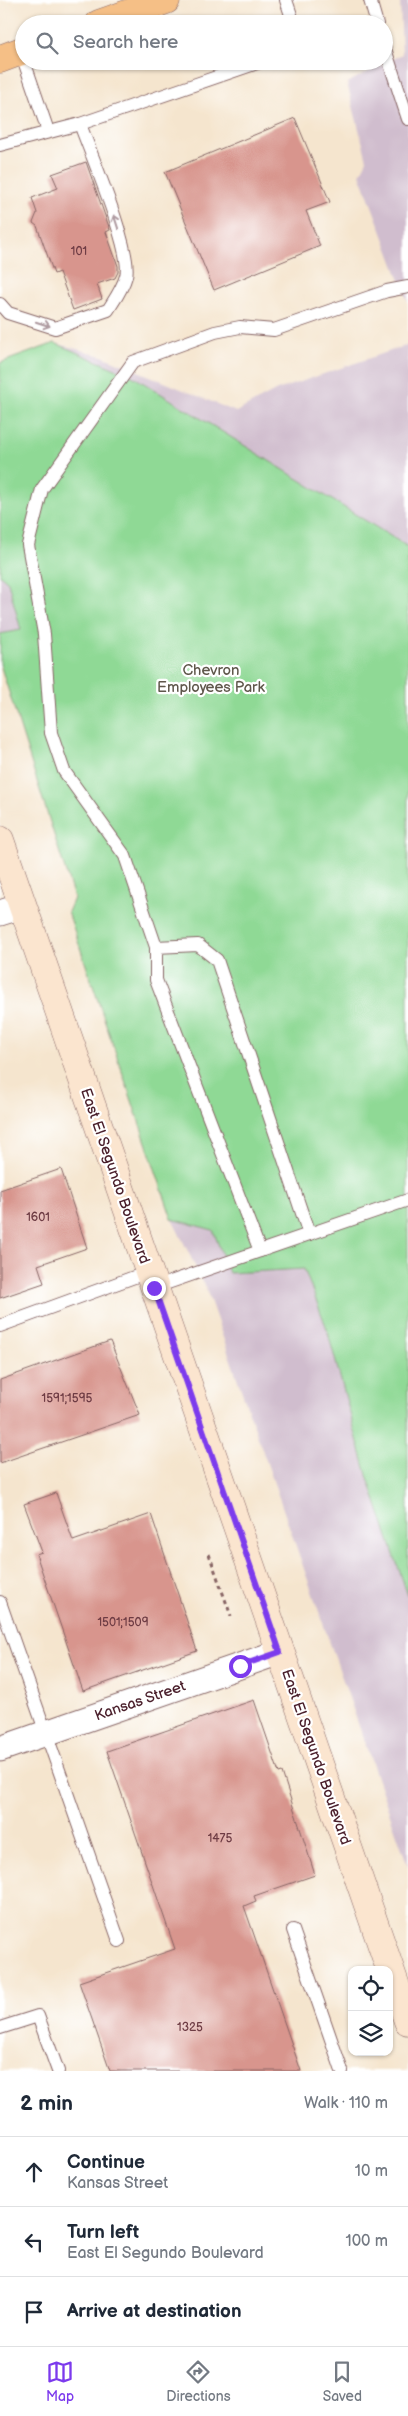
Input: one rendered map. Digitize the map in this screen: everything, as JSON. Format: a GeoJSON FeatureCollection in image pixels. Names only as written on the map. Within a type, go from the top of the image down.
{"type":"FeatureCollection","features":[{"type":"Feature","properties":{"kind":"highway"},"geometry":{"type":"LineString","coordinates":[[124,15],[166,0]]}},
{"type":"Feature","properties":{"kind":"main road","name":"East El Segundo Boulevard"},"geometry":{"type":"LineString","coordinates":[[0,840],[11,910],[151,1280],[408,2021]]}},
{"type":"Feature","properties":{"kind":"street","name":"Kansas Street"},"geometry":{"type":"LineString","coordinates":[[0,1750],[280,1652]]}},
{"type":"Feature","properties":{"kind":"lane"},"geometry":{"type":"LineString","coordinates":[[286,0],[291,15]]}},
{"type":"Feature","properties":{"kind":"lane"},"geometry":{"type":"LineString","coordinates":[[370,0],[374,15]]}},
{"type":"Feature","properties":{"kind":"lane"},"geometry":{"type":"LineString","coordinates":[[24,70],[48,131]]}},
{"type":"Feature","properties":{"kind":"lane"},"geometry":{"type":"LineString","coordinates":[[0,145],[80,124],[238,70]]}},
{"type":"Feature","properties":{"kind":"lane"},"geometry":{"type":"LineString","coordinates":[[392,70],[408,119]]}},
{"type":"Feature","properties":{"kind":"lane"},"geometry":{"type":"LineString","coordinates":[[0,304],[8,313],[55,328],[108,310],[127,274],[123,244],[80,124]]}},
{"type":"Feature","properties":{"kind":"lane"},"geometry":{"type":"LineString","coordinates":[[260,1251],[156,980],[156,947],[125,856],[64,770],[51,733],[44,634],[28,545],[42,489],[133,362],[215,332],[240,326],[274,330],[387,291],[408,287]]}},
{"type":"Feature","properties":{"kind":"lane"},"geometry":{"type":"LineString","coordinates":[[156,947],[198,945],[217,960],[309,1234]]}},
{"type":"Feature","properties":{"kind":"lane"},"geometry":{"type":"LineString","coordinates":[[0,1326],[151,1280],[260,1251],[408,1200]]}},
{"type":"Feature","properties":{"kind":"lane"},"geometry":{"type":"LineString","coordinates":[[0,1602],[44,1734],[119,1941]]}},
{"type":"Feature","properties":{"kind":"lane"},"geometry":{"type":"LineString","coordinates":[[293,1930],[342,2071]]}},
{"type":"Feature","properties":{"kind":"lane"},"geometry":{"type":"LineString","coordinates":[[0,2028],[38,2016],[58,2071]]}},
{"type":"Feature","properties":{"kind":"path"},"geometry":{"type":"LineString","coordinates":[[209,1554],[231,1616]]}},
{"type":"Feature","properties":{"kind":"shaded area"},"geometry":{"type":"Polygon","coordinates":[[[400,0],[408,0],[408,302],[360,174],[367,160],[347,83],[372,70],[393,70],[393,59],[402,54],[400,0]]]}},
{"type":"Feature","properties":{"kind":"shaded area","name":"Chevron Employees Park"},"geometry":{"type":"Polygon","coordinates":[[[55,343],[102,356],[236,412],[277,390],[408,345],[408,1866],[205,1286],[172,1219],[68,912],[74,898],[0,664],[0,363],[55,343]]]}},
{"type":"Feature","properties":{"kind":"green space","name":"Chevron Employees Park"},"geometry":{"type":"Polygon","coordinates":[[[55,343],[134,377],[408,547],[408,1596],[367,1475],[326,1326],[304,1269],[229,1273],[213,1230],[172,1219],[68,912],[74,898],[0,664],[0,634],[21,630],[8,582],[0,575],[0,363],[55,343]]]}},
{"type":"Feature","properties":{"kind":"building"},"geometry":{"type":"Polygon","coordinates":[[[295,118],[330,202],[306,211],[320,246],[214,290],[165,172],[295,118]]]}},
{"type":"Feature","properties":{"kind":"building"},"geometry":{"type":"Polygon","coordinates":[[[86,162],[110,230],[106,232],[118,266],[118,272],[115,278],[97,284],[102,299],[73,310],[59,272],[54,274],[37,226],[33,223],[37,213],[32,198],[58,188],[52,174],[86,162]]]}},
{"type":"Feature","properties":{"kind":"building"},"geometry":{"type":"Polygon","coordinates":[[[61,1169],[87,1248],[38,1265],[44,1283],[0,1298],[0,1190],[61,1169]]]}},
{"type":"Feature","properties":{"kind":"building"},"geometry":{"type":"Polygon","coordinates":[[[110,1341],[140,1415],[0,1463],[0,1380],[110,1341]]]}},
{"type":"Feature","properties":{"kind":"building"},"geometry":{"type":"Polygon","coordinates":[[[56,1493],[73,1541],[151,1514],[197,1651],[83,1691],[36,1554],[42,1552],[24,1504],[56,1493]]]}},
{"type":"Feature","properties":{"kind":"building"},"geometry":{"type":"Polygon","coordinates":[[[254,1700],[279,1773],[282,1772],[315,1875],[254,1896],[256,1901],[244,1906],[301,2071],[110,2071],[79,1982],[175,1949],[107,1751],[254,1700]]]}},
{"type":"Feature","properties":{"kind":"route"},"geometry":{"type":"LineString","coordinates":[[154,1288],[280,1652],[240,1666]]}}]}
